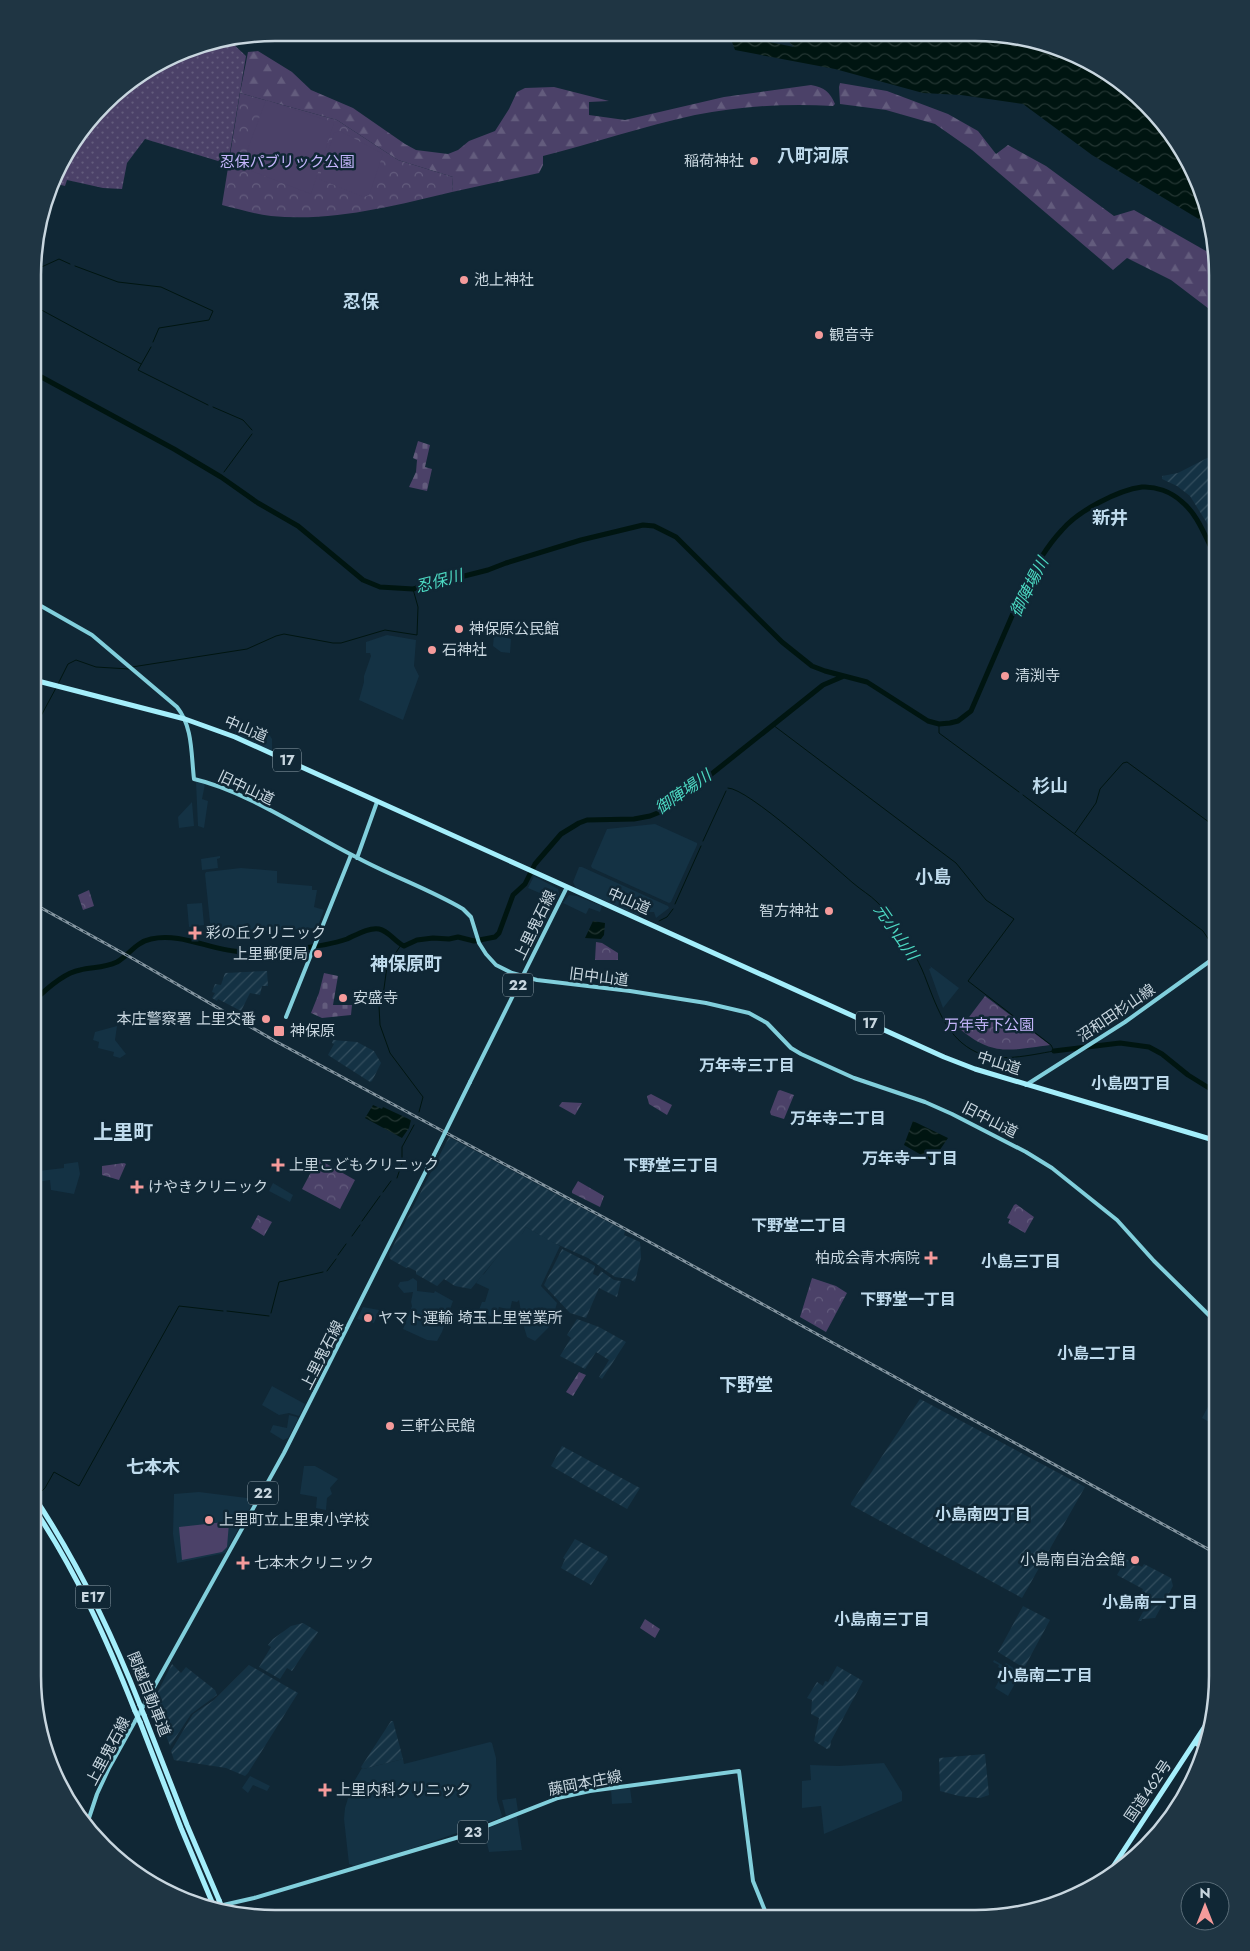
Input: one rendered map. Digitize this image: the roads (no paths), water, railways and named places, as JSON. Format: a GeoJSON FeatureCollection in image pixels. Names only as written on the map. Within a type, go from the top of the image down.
{"type":"FeatureCollection","features":[{"type":"Feature","properties":{"kind":"highway","name":"中山道"},"geometry":{"type":"LineString","coordinates":[[41,682],[185,719],[235,737],[975,1070],[1209,1138]]}},
{"type":"Feature","properties":{"kind":"highway","name":"関越自動車道"},"geometry":{"type":"LineString","coordinates":[[41,1508],[94,1599],[140,1705],[186,1825],[220,1903]]}},
{"type":"Feature","properties":{"kind":"highway","name":"関越自動車道"},"geometry":{"type":"LineString","coordinates":[[41,1520],[88,1602],[114,1657],[209,1900]]}},
{"type":"Feature","properties":{"kind":"highway","name":"国道462号"},"geometry":{"type":"LineString","coordinates":[[1117,1861],[1202,1730]]}},
{"type":"Feature","properties":{"kind":"highway","name":"国道462号"},"geometry":{"type":"LineString","coordinates":[[1124,1856],[1199,1743]]}},
{"type":"Feature","properties":{"kind":"main road","name":"旧中山道"},"geometry":{"type":"LineString","coordinates":[[41,606],[88,632],[177,707],[185,719],[190,737],[194,779],[210,783],[242,797],[351,855],[463,909],[473,920],[479,941],[486,954],[496,965],[504,970],[522,976],[706,1003],[749,1013],[767,1023],[794,1049],[824,1065],[869,1084],[925,1102],[1037,1158],[1101,1206],[1124,1227],[1154,1261],[1209,1315]]}},
{"type":"Feature","properties":{"kind":"main road"},"geometry":{"type":"LineString","coordinates":[[357,858],[377,802]]}},
{"type":"Feature","properties":{"kind":"main road"},"geometry":{"type":"LineString","coordinates":[[286,1017],[351,855]]}},
{"type":"Feature","properties":{"kind":"main road","name":"上里鬼石線"},"geometry":{"type":"LineString","coordinates":[[89,1817],[109,1768],[288,1447],[567,887]]}},
{"type":"Feature","properties":{"kind":"main road","name":"沼和田杉山線"},"geometry":{"type":"LineString","coordinates":[[1026,1085],[1096,1041],[1209,962]]}},
{"type":"Feature","properties":{"kind":"main road","name":"藤岡本庄線"},"geometry":{"type":"LineString","coordinates":[[220,1903],[276,1892],[459,1837],[558,1798],[590,1791],[739,1771],[753,1881],[765,1910]]}},
{"type":"Feature","properties":{"kind":"water"},"geometry":{"type":"Polygon","coordinates":[[[765,41],[794,47],[788,41],[975,41],[1006,43],[1036,49],[1065,59],[1105,81],[1129,99],[1151,121],[1185,171],[1202,221],[1092,155],[1023,104],[961,95],[923,93],[835,69],[735,50],[732,42],[765,41]]]}},
{"type":"Feature","properties":{"kind":"water"},"geometry":{"type":"Polygon","coordinates":[[[593,921],[605,923],[604,935],[601,939],[585,938],[593,921]]]}},
{"type":"Feature","properties":{"kind":"water"},"geometry":{"type":"Polygon","coordinates":[[[373,1105],[382,1109],[383,1107],[411,1120],[409,1128],[402,1138],[365,1118],[373,1105]]]}},
{"type":"Feature","properties":{"kind":"water"},"geometry":{"type":"Polygon","coordinates":[[[913,1121],[948,1138],[933,1160],[904,1145],[913,1121]]]}},
{"type":"Feature","properties":{"kind":"waterway"},"geometry":{"type":"LineString","coordinates":[[41,267],[59,259],[70,264]]}},
{"type":"Feature","properties":{"kind":"waterway"},"geometry":{"type":"LineString","coordinates":[[75,266],[118,282],[161,287],[213,311],[209,320],[159,328],[153,342]]}},
{"type":"Feature","properties":{"kind":"waterway"},"geometry":{"type":"LineString","coordinates":[[41,310],[141,364]]}},
{"type":"Feature","properties":{"kind":"waterway"},"geometry":{"type":"LineString","coordinates":[[151,347],[138,370],[208,405]]}},
{"type":"Feature","properties":{"kind":"waterway","name":"忍保川"},"geometry":{"type":"LineString","coordinates":[[41,377],[174,449],[221,477],[258,503],[298,526],[363,580],[380,587],[413,589],[488,570],[581,540],[643,525],[654,526],[676,537],[782,642],[812,666],[867,682],[928,721],[939,724],[958,721],[971,711],[1024,588],[1037,565],[1062,530],[1088,509],[1099,502],[1132,489],[1147,487],[1163,490],[1177,498],[1193,513],[1209,542]]}},
{"type":"Feature","properties":{"kind":"waterway"},"geometry":{"type":"LineString","coordinates":[[213,407],[243,420],[252,430]]}},
{"type":"Feature","properties":{"kind":"waterway"},"geometry":{"type":"LineString","coordinates":[[224,472],[252,434]]}},
{"type":"Feature","properties":{"kind":"waterway"},"geometry":{"type":"LineString","coordinates":[[132,667],[247,649],[284,634],[333,643],[341,643],[385,630],[417,635],[418,607],[413,589]]}},
{"type":"Feature","properties":{"kind":"waterway"},"geometry":{"type":"LineString","coordinates":[[58,684],[68,664],[76,660],[96,667],[129,669]]}},
{"type":"Feature","properties":{"kind":"waterway","name":"御陣場川"},"geometry":{"type":"LineString","coordinates":[[41,994],[61,978],[80,970],[117,962],[141,943],[151,939],[175,938],[221,949],[245,952],[324,945],[347,939],[371,929],[379,929],[386,932],[404,946],[417,940],[433,938],[449,939],[458,937],[474,941],[495,937],[499,933],[513,895],[525,884],[535,864],[561,834],[587,820],[634,819],[660,812],[709,776],[823,685],[844,676]]}},
{"type":"Feature","properties":{"kind":"waterway"},"geometry":{"type":"LineString","coordinates":[[41,716],[56,688]]}},
{"type":"Feature","properties":{"kind":"waterway"},"geometry":{"type":"LineString","coordinates":[[939,724],[939,733],[1019,792]]}},
{"type":"Feature","properties":{"kind":"waterway"},"geometry":{"type":"LineString","coordinates":[[728,788],[738,791],[753,800],[810,845],[880,905],[912,950],[945,1022],[966,1046],[985,1055],[1004,1058],[1054,1051],[1051,1045],[968,981],[1014,919],[986,900],[956,863],[773,725]]}},
{"type":"Feature","properties":{"kind":"waterway"},"geometry":{"type":"LineString","coordinates":[[1075,833],[1096,803],[1100,789],[1123,763],[1127,762],[1209,822]]}},
{"type":"Feature","properties":{"kind":"waterway","name":"元小山川"},"geometry":{"type":"LineString","coordinates":[[703,841],[726,791]]}},
{"type":"Feature","properties":{"kind":"waterway"},"geometry":{"type":"LineString","coordinates":[[1023,795],[1203,931],[1209,940]]}},
{"type":"Feature","properties":{"kind":"waterway","name":"元小山川"},"geometry":{"type":"LineString","coordinates":[[675,904],[701,846]]}},
{"type":"Feature","properties":{"kind":"waterway","name":"元小山川"},"geometry":{"type":"LineString","coordinates":[[659,921],[667,917],[673,909]]}},
{"type":"Feature","properties":{"kind":"waterway"},"geometry":{"type":"LineString","coordinates":[[383,996],[387,966],[401,945]]}},
{"type":"Feature","properties":{"kind":"waterway"},"geometry":{"type":"LineString","coordinates":[[380,1001],[380,1025],[390,1053],[423,1097],[419,1112]]}},
{"type":"Feature","properties":{"kind":"waterway","name":"元小山川"},"geometry":{"type":"LineString","coordinates":[[1054,1051],[1120,1043],[1149,1047],[1162,1054],[1188,1075],[1209,1088]]}},
{"type":"Feature","properties":{"kind":"waterway"},"geometry":{"type":"LineString","coordinates":[[397,1178],[402,1163],[402,1147],[414,1125]]}},
{"type":"Feature","properties":{"kind":"waterway"},"geometry":{"type":"LineString","coordinates":[[383,1192],[391,1181]]}},
{"type":"Feature","properties":{"kind":"waterway"},"geometry":{"type":"LineString","coordinates":[[362,1221],[380,1196]]}},
{"type":"Feature","properties":{"kind":"waterway"},"geometry":{"type":"LineString","coordinates":[[352,1236],[360,1225]]}},
{"type":"Feature","properties":{"kind":"waterway"},"geometry":{"type":"LineString","coordinates":[[338,1255],[346,1244]]}},
{"type":"Feature","properties":{"kind":"waterway"},"geometry":{"type":"LineString","coordinates":[[327,1271],[336,1259]]}},
{"type":"Feature","properties":{"kind":"waterway"},"geometry":{"type":"LineString","coordinates":[[271,1313],[279,1282],[323,1272]]}},
{"type":"Feature","properties":{"kind":"waterway"},"geometry":{"type":"LineString","coordinates":[[42,1491],[54,1472],[79,1486],[179,1306],[223,1311]]}},
{"type":"Feature","properties":{"kind":"waterway"},"geometry":{"type":"LineString","coordinates":[[227,1311],[269,1316]]}},
{"type":"Feature","properties":{"kind":"railway"},"geometry":{"type":"LineString","coordinates":[[41,908],[275,1041],[644,1239],[1209,1550]]}},
{"type":"Feature","properties":{"kind":"place","name":"稲荷神社"},"geometry":{"type":"Point","coordinates":[754,161]}},
{"type":"Feature","properties":{"kind":"place","name":"池上神社"},"geometry":{"type":"Point","coordinates":[464,280]}},
{"type":"Feature","properties":{"kind":"place","name":"観音寺"},"geometry":{"type":"Point","coordinates":[819,335]}},
{"type":"Feature","properties":{"kind":"place","name":"神保原公民館"},"geometry":{"type":"Point","coordinates":[459,629]}},
{"type":"Feature","properties":{"kind":"place","name":"石神社"},"geometry":{"type":"Point","coordinates":[432,650]}},
{"type":"Feature","properties":{"kind":"place","name":"清渕寺"},"geometry":{"type":"Point","coordinates":[1005,676]}},
{"type":"Feature","properties":{"kind":"place","name":"智方神社"},"geometry":{"type":"Point","coordinates":[829,911]}},
{"type":"Feature","properties":{"kind":"place","name":"彩の丘クリニック"},"geometry":{"type":"Point","coordinates":[195,933]}},
{"type":"Feature","properties":{"kind":"place","name":"上里郵便局"},"geometry":{"type":"Point","coordinates":[318,954]}},
{"type":"Feature","properties":{"kind":"place","name":"安盛寺"},"geometry":{"type":"Point","coordinates":[343,998]}},
{"type":"Feature","properties":{"kind":"place","name":"本庄警察署 上里交番"},"geometry":{"type":"Point","coordinates":[266,1019]}},
{"type":"Feature","properties":{"kind":"place","name":"神保原"},"geometry":{"type":"Point","coordinates":[279,1031]}},
{"type":"Feature","properties":{"kind":"place","name":"上里こどもクリニック"},"geometry":{"type":"Point","coordinates":[278,1165]}},
{"type":"Feature","properties":{"kind":"place","name":"けやきクリニック"},"geometry":{"type":"Point","coordinates":[137,1187]}},
{"type":"Feature","properties":{"kind":"place","name":"柏成会青木病院"},"geometry":{"type":"Point","coordinates":[931,1258]}},
{"type":"Feature","properties":{"kind":"place","name":"ヤマト運輸 埼玉上里営業所"},"geometry":{"type":"Point","coordinates":[368,1318]}},
{"type":"Feature","properties":{"kind":"place","name":"三軒公民館"},"geometry":{"type":"Point","coordinates":[390,1426]}},
{"type":"Feature","properties":{"kind":"place","name":"上里町立上里東小学校"},"geometry":{"type":"Point","coordinates":[209,1520]}},
{"type":"Feature","properties":{"kind":"place","name":"小島南自治会館"},"geometry":{"type":"Point","coordinates":[1135,1560]}},
{"type":"Feature","properties":{"kind":"place","name":"七本木クリニック"},"geometry":{"type":"Point","coordinates":[243,1563]}},
{"type":"Feature","properties":{"kind":"place","name":"上里内科クリニック"},"geometry":{"type":"Point","coordinates":[325,1790]}},
{"type":"Feature","properties":{"kind":"district","name":"八町河原"},"geometry":{"type":"Point","coordinates":[813,156]}},
{"type":"Feature","properties":{"kind":"district","name":"忍保"},"geometry":{"type":"Point","coordinates":[361,302]}},
{"type":"Feature","properties":{"kind":"district","name":"新井"},"geometry":{"type":"Point","coordinates":[1110,518]}},
{"type":"Feature","properties":{"kind":"district","name":"杉山"},"geometry":{"type":"Point","coordinates":[1050,786]}},
{"type":"Feature","properties":{"kind":"district","name":"小島"},"geometry":{"type":"Point","coordinates":[933,877]}},
{"type":"Feature","properties":{"kind":"district","name":"神保原町"},"geometry":{"type":"Point","coordinates":[406,964]}},
{"type":"Feature","properties":{"kind":"district","name":"万年寺三丁目"},"geometry":{"type":"Point","coordinates":[747,1065]}},
{"type":"Feature","properties":{"kind":"district","name":"小島四丁目"},"geometry":{"type":"Point","coordinates":[1131,1083]}},
{"type":"Feature","properties":{"kind":"district","name":"万年寺二丁目"},"geometry":{"type":"Point","coordinates":[838,1118]}},
{"type":"Feature","properties":{"kind":"district","name":"上里町"},"geometry":{"type":"Point","coordinates":[123,1132]}},
{"type":"Feature","properties":{"kind":"district","name":"万年寺一丁目"},"geometry":{"type":"Point","coordinates":[910,1158]}},
{"type":"Feature","properties":{"kind":"district","name":"下野堂三丁目"},"geometry":{"type":"Point","coordinates":[671,1165]}},
{"type":"Feature","properties":{"kind":"district","name":"下野堂二丁目"},"geometry":{"type":"Point","coordinates":[799,1225]}},
{"type":"Feature","properties":{"kind":"district","name":"小島三丁目"},"geometry":{"type":"Point","coordinates":[1021,1261]}},
{"type":"Feature","properties":{"kind":"district","name":"下野堂一丁目"},"geometry":{"type":"Point","coordinates":[908,1299]}},
{"type":"Feature","properties":{"kind":"district","name":"小島二丁目"},"geometry":{"type":"Point","coordinates":[1097,1353]}},
{"type":"Feature","properties":{"kind":"district","name":"下野堂"},"geometry":{"type":"Point","coordinates":[746,1385]}},
{"type":"Feature","properties":{"kind":"district","name":"七本木"},"geometry":{"type":"Point","coordinates":[153,1467]}},
{"type":"Feature","properties":{"kind":"district","name":"小島南四丁目"},"geometry":{"type":"Point","coordinates":[983,1514]}},
{"type":"Feature","properties":{"kind":"district","name":"小島南一丁目"},"geometry":{"type":"Point","coordinates":[1150,1602]}},
{"type":"Feature","properties":{"kind":"district","name":"小島南三丁目"},"geometry":{"type":"Point","coordinates":[882,1619]}},
{"type":"Feature","properties":{"kind":"district","name":"小島南二丁目"},"geometry":{"type":"Point","coordinates":[1045,1675]}},
{"type":"Feature","properties":{"kind":"park label","name":"忍保パブリック公園"},"geometry":{"type":"Point","coordinates":[287,162]}},
{"type":"Feature","properties":{"kind":"park label","name":"万年寺下公園"},"geometry":{"type":"Point","coordinates":[989,1025]}}]}
